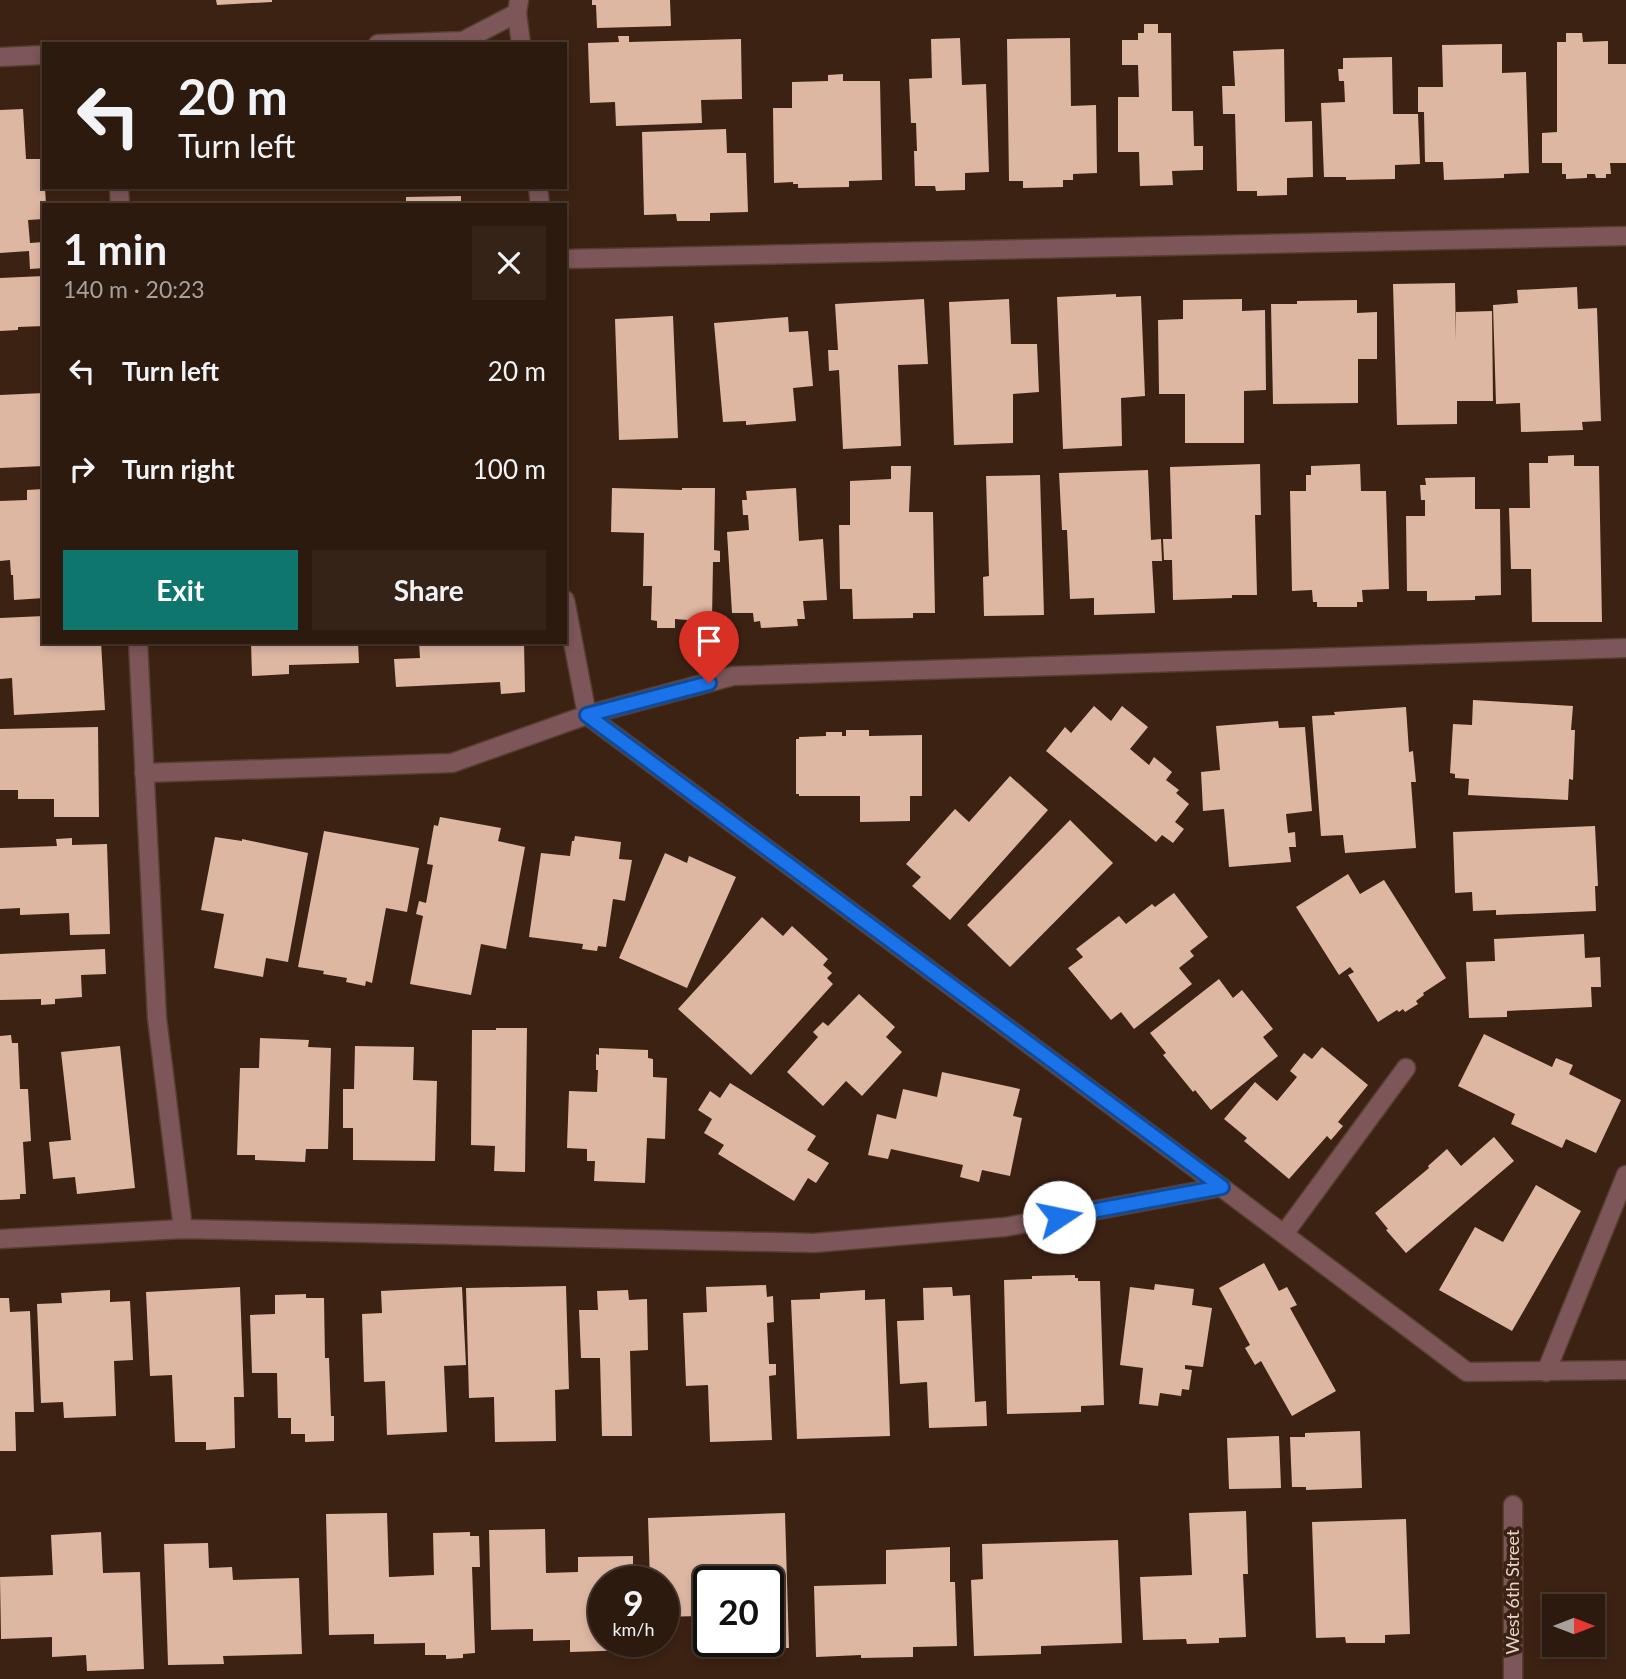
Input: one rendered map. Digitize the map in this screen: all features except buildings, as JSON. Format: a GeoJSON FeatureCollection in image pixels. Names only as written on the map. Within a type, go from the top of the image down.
{"type":"FeatureCollection","features":[{"type":"Feature","properties":{"kind":"street"},"geometry":{"type":"LineString","coordinates":[[435,42],[463,41],[518,7],[521,42]]}},
{"type":"Feature","properties":{"kind":"street"},"geometry":{"type":"LineString","coordinates":[[0,57],[42,55]]}},
{"type":"Feature","properties":{"kind":"street"},"geometry":{"type":"LineString","coordinates":[[567,259],[1626,236]]}},
{"type":"Feature","properties":{"kind":"street"},"geometry":{"type":"LineString","coordinates":[[567,610],[587,715],[1467,1372],[1626,1370]]}},
{"type":"Feature","properties":{"kind":"street"},"geometry":{"type":"LineString","coordinates":[[138,644],[157,1018],[183,1229]]}},
{"type":"Feature","properties":{"kind":"street"},"geometry":{"type":"LineString","coordinates":[[144,773],[452,763],[587,715],[733,676],[1626,648]]}},
{"type":"Feature","properties":{"kind":"street"},"geometry":{"type":"LineString","coordinates":[[1284,1234],[1406,1068]]}},
{"type":"Feature","properties":{"kind":"street"},"geometry":{"type":"LineString","coordinates":[[1546,1372],[1626,1175]]}},
{"type":"Feature","properties":{"kind":"street"},"geometry":{"type":"LineString","coordinates":[[0,1239],[183,1229],[814,1243],[1005,1227],[1222,1187]]}},
{"type":"Feature","properties":{"kind":"street","name":"West 6th Street"},"geometry":{"type":"LineString","coordinates":[[1513,1505],[1513,1679]]}},
{"type":"Feature","properties":{"kind":"route"},"geometry":{"type":"LineString","coordinates":[[709,683],[587,715],[1222,1187],[1059,1217]]}}]}
